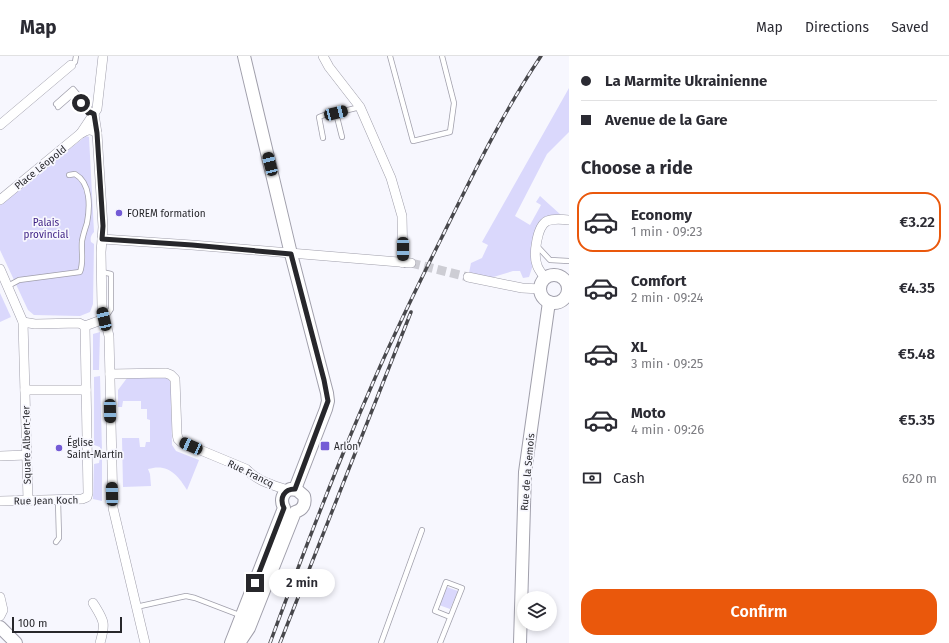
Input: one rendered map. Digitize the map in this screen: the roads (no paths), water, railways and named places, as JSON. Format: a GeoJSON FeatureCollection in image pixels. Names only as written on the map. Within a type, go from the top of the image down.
{"type":"FeatureCollection","features":[{"type":"Feature","properties":{"kind":"main road"},"geometry":{"type":"LineString","coordinates":[[230,643],[284,508],[282,498],[291,490],[328,401],[244,56]]}},
{"type":"Feature","properties":{"kind":"main road"},"geometry":{"type":"LineString","coordinates":[[556,275],[568,282],[567,296],[558,302],[549,302],[543,297],[540,289],[542,281],[545,278],[556,275]]}},
{"type":"Feature","properties":{"kind":"main road","name":"Rue de la Semois"},"geometry":{"type":"LineString","coordinates":[[520,643],[526,472],[549,302]]}},
{"type":"Feature","properties":{"kind":"main road"},"geometry":{"type":"LineString","coordinates":[[240,643],[249,628],[295,512],[301,509],[305,500],[302,493],[291,490]]}},
{"type":"Feature","properties":{"kind":"main road"},"geometry":{"type":"LineString","coordinates":[[0,627],[16,643]]}},
{"type":"Feature","properties":{"kind":"street"},"geometry":{"type":"LineString","coordinates":[[102,56],[98,102],[97,109],[94,114],[97,133],[103,226],[102,307],[109,336],[113,508],[144,643]]}},
{"type":"Feature","properties":{"kind":"street"},"geometry":{"type":"LineString","coordinates":[[102,239],[407,263],[401,209],[391,178],[360,107],[329,67],[323,56]]}},
{"type":"Feature","properties":{"kind":"street"},"geometry":{"type":"LineString","coordinates":[[0,126],[71,65]]}},
{"type":"Feature","properties":{"kind":"street","name":"Place Léopold"},"geometry":{"type":"LineString","coordinates":[[0,200],[80,134],[94,114]]}},
{"type":"Feature","properties":{"kind":"street"},"geometry":{"type":"LineString","coordinates":[[80,134],[87,130],[92,130],[97,133]]}},
{"type":"Feature","properties":{"kind":"street"},"geometry":{"type":"LineString","coordinates":[[545,278],[537,266],[537,246],[540,229],[546,222],[555,219],[569,220]]}},
{"type":"Feature","properties":{"kind":"street","name":"Square Albert-1er"},"geometry":{"type":"LineString","coordinates":[[0,269],[23,322],[28,500]]}},
{"type":"Feature","properties":{"kind":"street"},"geometry":{"type":"LineString","coordinates":[[468,277],[522,288],[540,289]]}},
{"type":"Feature","properties":{"kind":"street"},"geometry":{"type":"LineString","coordinates":[[23,322],[35,324],[79,323],[85,326],[104,319]]}},
{"type":"Feature","properties":{"kind":"street"},"geometry":{"type":"LineString","coordinates":[[25,390],[86,390],[85,326]]}},
{"type":"Feature","properties":{"kind":"street","name":"Rue Francq"},"geometry":{"type":"LineString","coordinates":[[110,374],[166,373],[171,375],[176,379],[177,434],[178,439],[181,442],[246,469],[251,475],[259,479],[291,490]]}},
{"type":"Feature","properties":{"kind":"street","name":"Rue Jean Koch"},"geometry":{"type":"LineString","coordinates":[[0,501],[82,500],[87,497],[86,390]]}},
{"type":"Feature","properties":{"kind":"street"},"geometry":{"type":"LineString","coordinates":[[0,456],[27,455]]}},
{"type":"Feature","properties":{"kind":"street"},"geometry":{"type":"LineString","coordinates":[[0,597],[4,610],[0,616]]}},
{"type":"Feature","properties":{"kind":"street"},"geometry":{"type":"LineString","coordinates":[[94,603],[104,623],[100,643]]}},
{"type":"Feature","properties":{"kind":"lane"},"geometry":{"type":"LineString","coordinates":[[71,65],[76,56]]}},
{"type":"Feature","properties":{"kind":"lane"},"geometry":{"type":"LineString","coordinates":[[390,56],[413,141],[450,132],[454,103],[442,56]]}},
{"type":"Feature","properties":{"kind":"lane"},"geometry":{"type":"LineString","coordinates":[[57,106],[74,93],[88,113],[90,112],[94,114]]}},
{"type":"Feature","properties":{"kind":"lane"},"geometry":{"type":"LineString","coordinates":[[323,138],[319,117],[332,112],[336,113],[360,107]]}},
{"type":"Feature","properties":{"kind":"lane"},"geometry":{"type":"LineString","coordinates":[[336,113],[342,137]]}},
{"type":"Feature","properties":{"kind":"lane"},"geometry":{"type":"LineString","coordinates":[[8,286],[19,280],[80,272],[82,268],[82,243],[87,223],[87,190],[80,177],[76,174],[70,175]]}},
{"type":"Feature","properties":{"kind":"lane"},"geometry":{"type":"LineString","coordinates":[[537,246],[550,260],[569,261]]}},
{"type":"Feature","properties":{"kind":"lane"},"geometry":{"type":"LineString","coordinates":[[56,542],[59,538],[58,500]]}},
{"type":"Feature","properties":{"kind":"lane"},"geometry":{"type":"LineString","coordinates":[[381,643],[422,530]]}},
{"type":"Feature","properties":{"kind":"lane"},"geometry":{"type":"LineString","coordinates":[[440,643],[462,588],[446,582],[435,611],[450,617]]}},
{"type":"Feature","properties":{"kind":"lane"},"geometry":{"type":"LineString","coordinates":[[136,607],[186,596],[242,616]]}},
{"type":"Feature","properties":{"kind":"tunnel"},"geometry":{"type":"LineString","coordinates":[[411,263],[468,277]]}},
{"type":"Feature","properties":{"kind":"railway"},"geometry":{"type":"LineString","coordinates":[[270,643],[330,485],[395,334],[488,146],[513,100],[541,56]]}},
{"type":"Feature","properties":{"kind":"railway"},"geometry":{"type":"LineString","coordinates":[[280,643],[411,312]]}},
{"type":"Feature","properties":{"kind":"place","name":"FOREM formation"},"geometry":{"type":"Point","coordinates":[119,213]}},
{"type":"Feature","properties":{"kind":"place","name":"Arlon"},"geometry":{"type":"Point","coordinates":[325,446]}},
{"type":"Feature","properties":{"kind":"place","name":"Église Saint-Martin"},"geometry":{"type":"Point","coordinates":[59,448]}},
{"type":"Feature","properties":{"kind":"park label","name":"Palais provincial"},"geometry":{"type":"Point","coordinates":[46,228]}}]}
